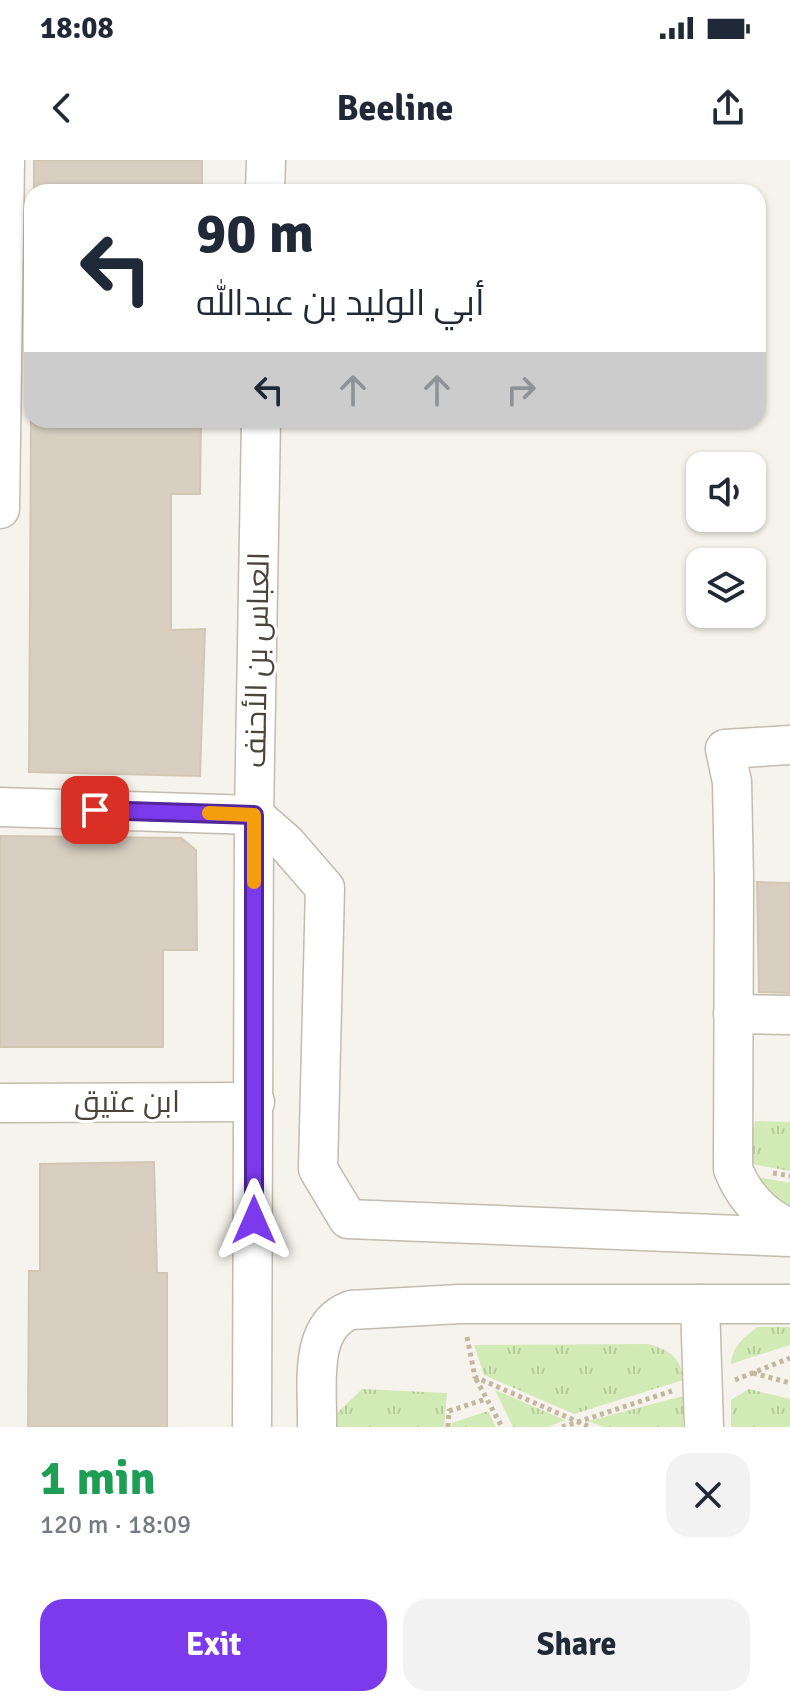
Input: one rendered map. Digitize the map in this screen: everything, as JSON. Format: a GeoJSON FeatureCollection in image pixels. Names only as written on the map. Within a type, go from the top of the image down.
{"type":"FeatureCollection","features":[{"type":"Feature","properties":{"kind":"street"},"geometry":{"type":"LineString","coordinates":[[0,509],[5,160]]}},
{"type":"Feature","properties":{"kind":"street"},"geometry":{"type":"LineString","coordinates":[[265,184],[266,160]]}},
{"type":"Feature","properties":{"kind":"street","name":"العباس بن الأحنف"},"geometry":{"type":"LineString","coordinates":[[252,1427],[254,815],[261,428]]}},
{"type":"Feature","properties":{"kind":"street"},"geometry":{"type":"LineString","coordinates":[[790,745],[725,749],[732,782],[733,1169],[749,1199],[777,1223],[790,1228]]}},
{"type":"Feature","properties":{"kind":"street"},"geometry":{"type":"LineString","coordinates":[[0,807],[254,815],[286,843],[325,888],[318,1169],[348,1219],[790,1237]]}},
{"type":"Feature","properties":{"kind":"street"},"geometry":{"type":"LineString","coordinates":[[733,1014],[790,1015]]}},
{"type":"Feature","properties":{"kind":"street","name":"ابن عتيق"},"geometry":{"type":"LineString","coordinates":[[0,1103],[255,1102]]}},
{"type":"Feature","properties":{"kind":"street"},"geometry":{"type":"LineString","coordinates":[[317,1427],[321,1339],[335,1316],[351,1310],[460,1304],[790,1304]]}},
{"type":"Feature","properties":{"kind":"street"},"geometry":{"type":"LineString","coordinates":[[700,1304],[703,1400]]}},
{"type":"Feature","properties":{"kind":"path"},"geometry":{"type":"LineString","coordinates":[[460,1304],[475,1377],[502,1427]]}},
{"type":"Feature","properties":{"kind":"path"},"geometry":{"type":"LineString","coordinates":[[562,1427],[576,1421],[703,1400],[752,1373],[790,1358]]}},
{"type":"Feature","properties":{"kind":"path"},"geometry":{"type":"LineString","coordinates":[[752,1373],[790,1383]]}},
{"type":"Feature","properties":{"kind":"path"},"geometry":{"type":"LineString","coordinates":[[475,1377],[590,1427]]}},
{"type":"Feature","properties":{"kind":"path"},"geometry":{"type":"LineString","coordinates":[[448,1427],[449,1411],[487,1399]]}},
{"type":"Feature","properties":{"kind":"green space"},"geometry":{"type":"Polygon","coordinates":[[[755,1121],[790,1122],[790,1171],[746,1163],[755,1121]]]}},
{"type":"Feature","properties":{"kind":"green space"},"geometry":{"type":"Polygon","coordinates":[[[752,1176],[790,1183],[790,1211],[752,1176]]]}},
{"type":"Feature","properties":{"kind":"green space"},"geometry":{"type":"Polygon","coordinates":[[[757,1327],[790,1327],[790,1345],[731,1364],[736,1347],[757,1327]]]}},
{"type":"Feature","properties":{"kind":"green space"},"geometry":{"type":"Polygon","coordinates":[[[649,1344],[663,1349],[677,1360],[683,1380],[574,1414],[484,1375],[474,1345],[649,1344]]]}},
{"type":"Feature","properties":{"kind":"green space"},"geometry":{"type":"Polygon","coordinates":[[[362,1389],[447,1393],[444,1427],[333,1427],[333,1417],[362,1389]]]}},
{"type":"Feature","properties":{"kind":"green space"},"geometry":{"type":"Polygon","coordinates":[[[749,1389],[790,1399],[790,1427],[731,1427],[731,1400],[749,1389]]]}},
{"type":"Feature","properties":{"kind":"green space"},"geometry":{"type":"Polygon","coordinates":[[[495,1390],[565,1420],[548,1427],[513,1427],[495,1390]]]}},
{"type":"Feature","properties":{"kind":"green space"},"geometry":{"type":"Polygon","coordinates":[[[683,1396],[683,1427],[604,1427],[588,1421],[683,1396]]]}},
{"type":"Feature","properties":{"kind":"green space"},"geometry":{"type":"Polygon","coordinates":[[[488,1411],[496,1427],[452,1427],[452,1423],[488,1411]]]}},
{"type":"Feature","properties":{"kind":"building"},"geometry":{"type":"Polygon","coordinates":[[[34,160],[202,160],[202,184],[34,184],[34,160]]]}},
{"type":"Feature","properties":{"kind":"building"},"geometry":{"type":"Polygon","coordinates":[[[31,428],[201,428],[200,494],[171,494],[171,630],[205,629],[200,776],[29,772],[31,428]]]}},
{"type":"Feature","properties":{"kind":"building"},"geometry":{"type":"Polygon","coordinates":[[[0,836],[181,838],[196,850],[197,950],[163,950],[163,1047],[0,1047],[0,836]]]}},
{"type":"Feature","properties":{"kind":"building"},"geometry":{"type":"Polygon","coordinates":[[[757,882],[790,883],[790,993],[759,992],[757,882]]]}},
{"type":"Feature","properties":{"kind":"building"},"geometry":{"type":"Polygon","coordinates":[[[154,1162],[157,1273],[167,1273],[167,1427],[28,1427],[29,1271],[40,1271],[40,1164],[154,1162]]]}},
{"type":"Feature","properties":{"kind":"slow traffic"},"geometry":{"type":"LineString","coordinates":[[209,813],[254,815],[254,882]]}},
{"type":"Feature","properties":{"kind":"route"},"geometry":{"type":"LineString","coordinates":[[95,810],[254,815],[254,1220]]}}]}
